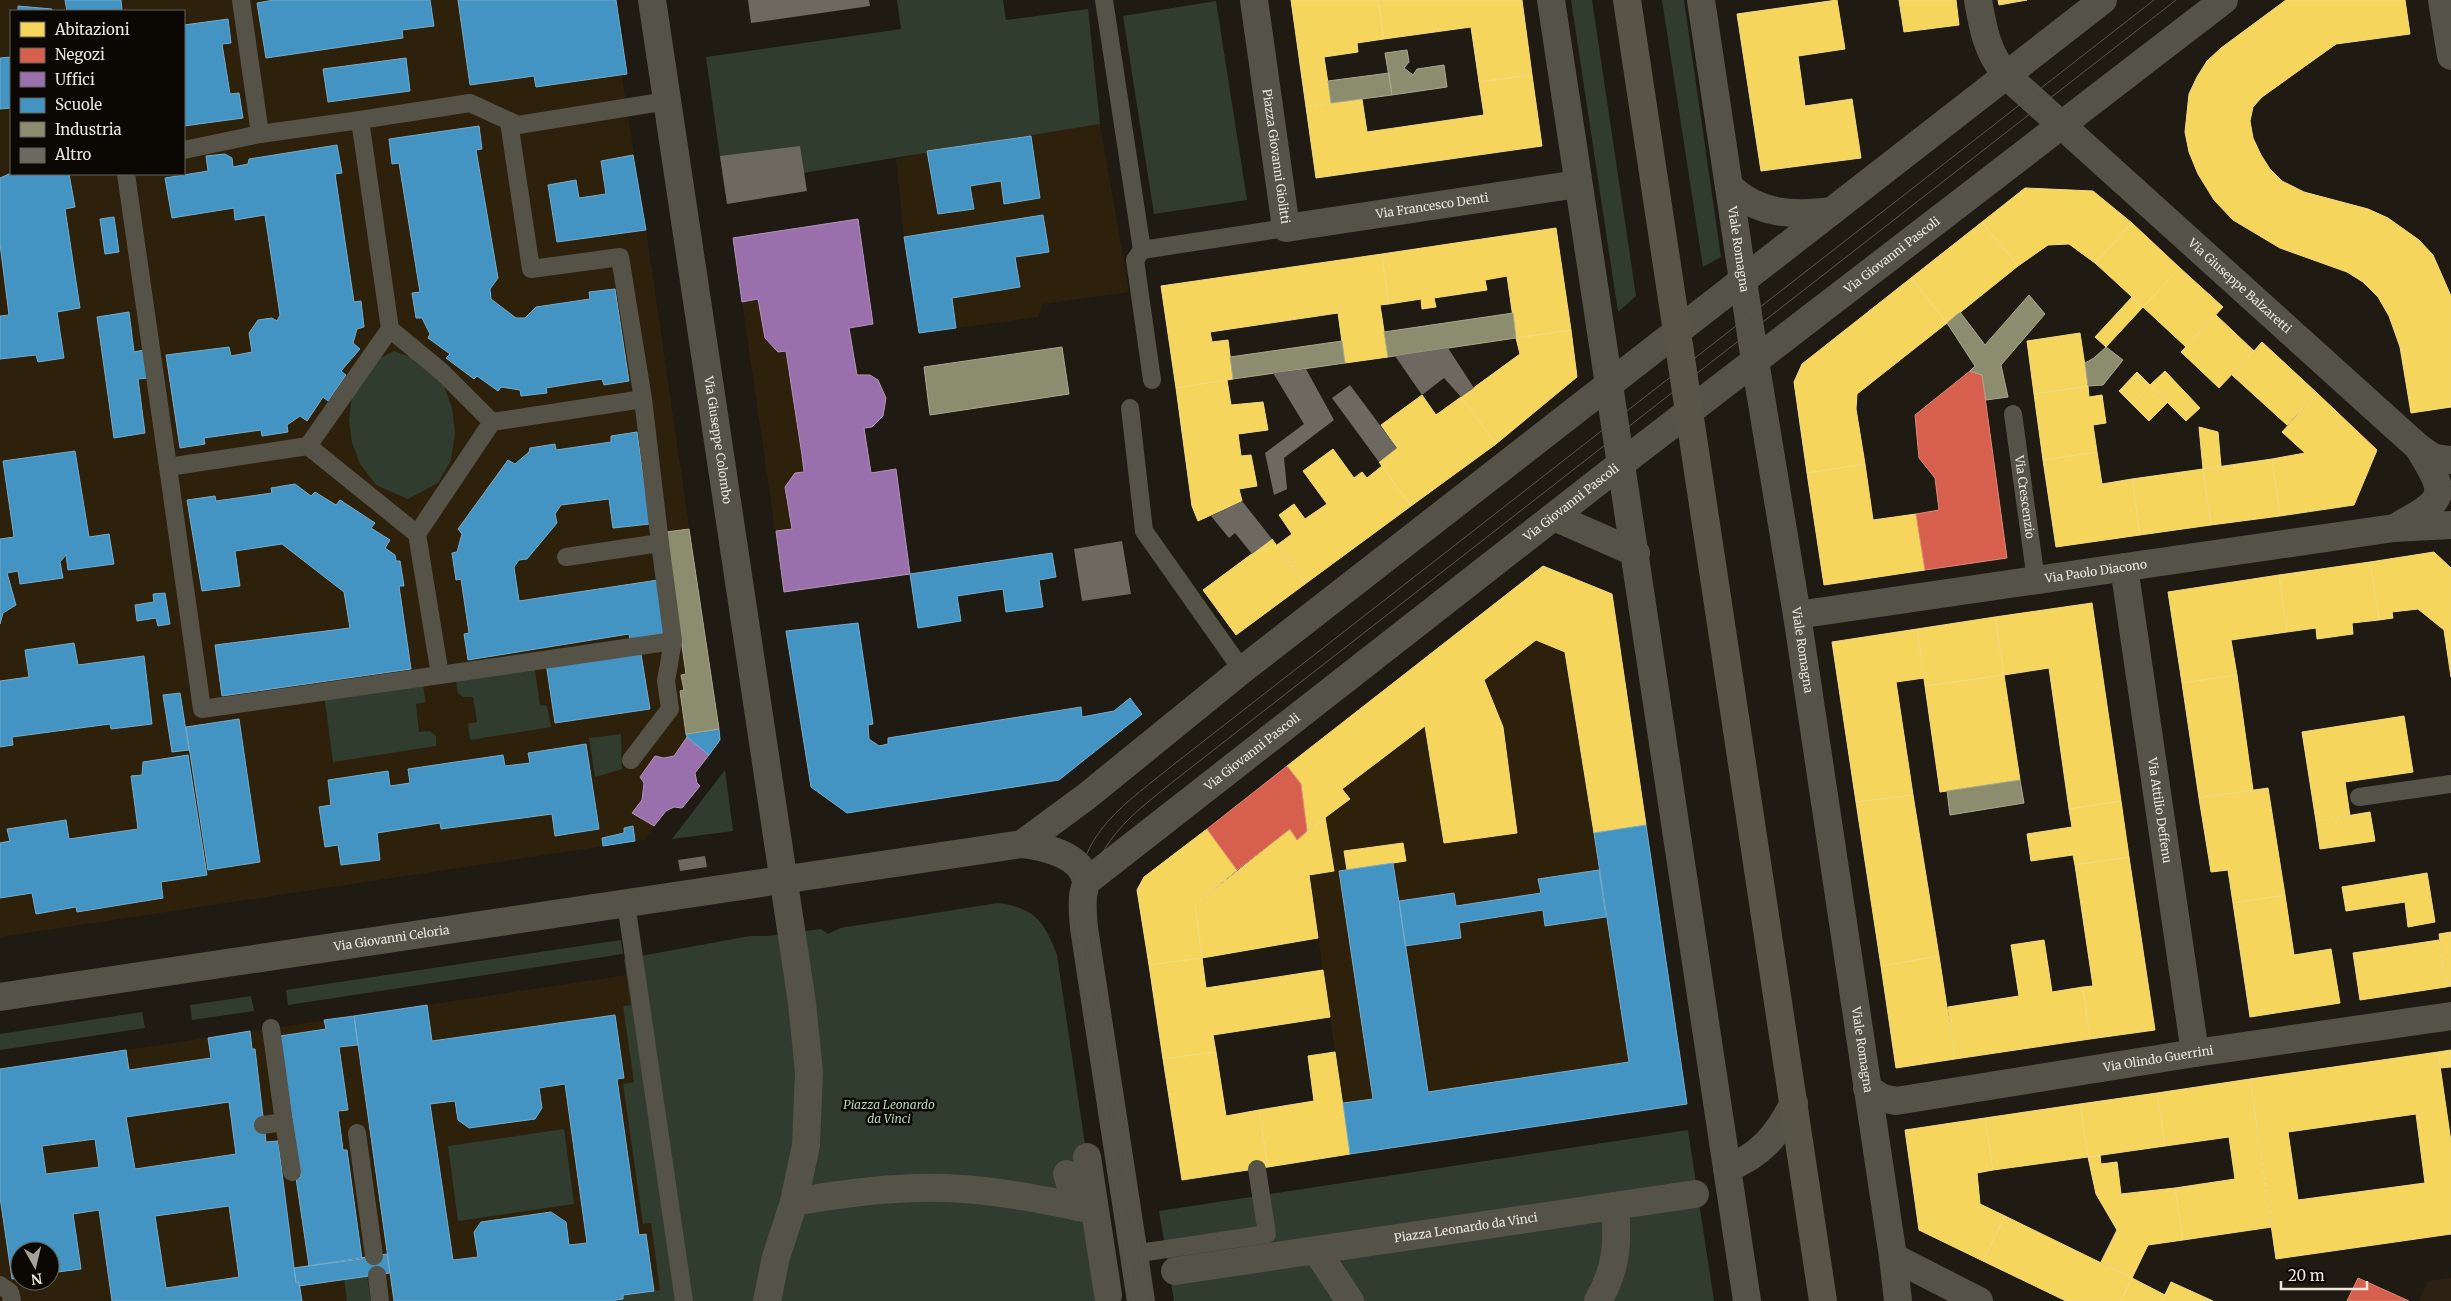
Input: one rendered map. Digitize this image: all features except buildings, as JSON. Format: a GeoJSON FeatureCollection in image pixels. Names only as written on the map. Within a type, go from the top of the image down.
{"type":"FeatureCollection","features":[{"type":"Feature","properties":{"kind":"main road"},"geometry":{"type":"LineString","coordinates":[[1627,0],[1824,1301]]}},
{"type":"Feature","properties":{"kind":"street","name":"Via Giuseppe Colombo"},"geometry":{"type":"LineString","coordinates":[[652,0],[784,881]]}},
{"type":"Feature","properties":{"kind":"street","name":"Piazza Giovanni Giolitti"},"geometry":{"type":"LineString","coordinates":[[1254,0],[1286,228]]}},
{"type":"Feature","properties":{"kind":"street"},"geometry":{"type":"LineString","coordinates":[[1551,0],[1636,552],[1747,1301]]}},
{"type":"Feature","properties":{"kind":"street","name":"Viale Romagna"},"geometry":{"type":"LineString","coordinates":[[1701,0],[1755,361],[1798,615],[1893,1256],[1898,1301]]}},
{"type":"Feature","properties":{"kind":"street"},"geometry":{"type":"LineString","coordinates":[[1978,0],[1986,43],[1992,57],[2006,75],[2062,127]]}},
{"type":"Feature","properties":{"kind":"street"},"geometry":{"type":"LineString","coordinates":[[1022,844],[1087,796],[1242,670],[2103,0]]}},
{"type":"Feature","properties":{"kind":"street","name":"Via Giovanni Pascoli"},"geometry":{"type":"LineString","coordinates":[[1086,882],[1622,464],[2062,127],[2224,0]]}},
{"type":"Feature","properties":{"kind":"street"},"geometry":{"type":"LineString","coordinates":[[2442,0],[2451,56]]}},
{"type":"Feature","properties":{"kind":"street","name":"Via Giuseppe Balzaretti"},"geometry":{"type":"LineString","coordinates":[[2062,127],[2418,448],[2434,458],[2451,460]]}},
{"type":"Feature","properties":{"kind":"street","name":"Via Francesco Denti"},"geometry":{"type":"LineString","coordinates":[[1286,228],[1578,184]]}},
{"type":"Feature","properties":{"kind":"street"},"geometry":{"type":"LineString","coordinates":[[1729,186],[1739,196],[1766,210],[1801,214],[1832,212]]}},
{"type":"Feature","properties":{"kind":"street","name":"Via Giuseppe Balzaretti"},"geometry":{"type":"LineString","coordinates":[[2394,528],[2428,510],[2436,500],[2438,485],[2436,478],[2418,448]]}},
{"type":"Feature","properties":{"kind":"street"},"geometry":{"type":"LineString","coordinates":[[1554,517],[1636,552]]}},
{"type":"Feature","properties":{"kind":"street"},"geometry":{"type":"LineString","coordinates":[[2394,528],[2451,525]]}},
{"type":"Feature","properties":{"kind":"street","name":"Via Paolo Diacono"},"geometry":{"type":"LineString","coordinates":[[1798,615],[2394,528]]}},
{"type":"Feature","properties":{"kind":"street","name":"Via Attilio Deffenu"},"geometry":{"type":"LineString","coordinates":[[2124,567],[2195,1053]]}},
{"type":"Feature","properties":{"kind":"street"},"geometry":{"type":"LineString","coordinates":[[766,1301],[776,1256],[794,1202],[806,1146],[809,1072],[802,1004],[784,881],[1022,844],[1038,846],[1067,857],[1081,870],[1086,882],[1083,895],[1084,928],[1141,1301]]}},
{"type":"Feature","properties":{"kind":"street","name":"Via Giovanni Celoria"},"geometry":{"type":"LineString","coordinates":[[0,998],[626,902],[784,881]]}},
{"type":"Feature","properties":{"kind":"street","name":"Via Olindo Guerrini"},"geometry":{"type":"LineString","coordinates":[[1867,1088],[1882,1098],[1896,1101],[2195,1053],[2451,1016]]}},
{"type":"Feature","properties":{"kind":"street"},"geometry":{"type":"LineString","coordinates":[[1727,1168],[1763,1149],[1780,1130],[1794,1103]]}},
{"type":"Feature","properties":{"kind":"street"},"geometry":{"type":"LineString","coordinates":[[1077,1166],[1108,1295]]}},
{"type":"Feature","properties":{"kind":"street"},"geometry":{"type":"LineString","coordinates":[[794,1202],[857,1181],[1017,1195],[1086,1209]]}},
{"type":"Feature","properties":{"kind":"street","name":"Piazza Leonardo da Vinci"},"geometry":{"type":"LineString","coordinates":[[1175,1271],[1695,1194]]}},
{"type":"Feature","properties":{"kind":"street"},"geometry":{"type":"LineString","coordinates":[[1607,1297],[1616,1256],[1617,1234],[1614,1206]]}},
{"type":"Feature","properties":{"kind":"street"},"geometry":{"type":"LineString","coordinates":[[1316,1250],[1350,1301]]}},
{"type":"Feature","properties":{"kind":"street"},"geometry":{"type":"LineString","coordinates":[[1893,1256],[1979,1301]]}},
{"type":"Feature","properties":{"kind":"lane"},"geometry":{"type":"LineString","coordinates":[[241,0],[260,134]]}},
{"type":"Feature","properties":{"kind":"lane"},"geometry":{"type":"LineString","coordinates":[[1104,0],[1142,250],[1135,260],[1152,380]]}},
{"type":"Feature","properties":{"kind":"lane"},"geometry":{"type":"LineString","coordinates":[[185,150],[260,134],[470,103],[518,126],[667,101]]}},
{"type":"Feature","properties":{"kind":"lane"},"geometry":{"type":"LineString","coordinates":[[360,120],[390,329],[442,372],[492,422]]}},
{"type":"Feature","properties":{"kind":"lane"},"geometry":{"type":"LineString","coordinates":[[509,122],[532,269],[620,257],[643,399],[672,641],[666,681],[670,709],[631,760]]}},
{"type":"Feature","properties":{"kind":"lane"},"geometry":{"type":"LineString","coordinates":[[126,175],[202,709],[672,641]]}},
{"type":"Feature","properties":{"kind":"lane","name":"Piazza Giovanni Giolitti"},"geometry":{"type":"LineString","coordinates":[[1142,250],[1286,228]]}},
{"type":"Feature","properties":{"kind":"lane"},"geometry":{"type":"LineString","coordinates":[[168,467],[308,446],[390,329]]}},
{"type":"Feature","properties":{"kind":"lane"},"geometry":{"type":"LineString","coordinates":[[417,534],[492,422],[643,399]]}},
{"type":"Feature","properties":{"kind":"lane"},"geometry":{"type":"LineString","coordinates":[[1130,408],[1144,531],[1242,670]]}},
{"type":"Feature","properties":{"kind":"lane","name":"Via Crescenzio"},"geometry":{"type":"LineString","coordinates":[[2013,414],[2036,580]]}},
{"type":"Feature","properties":{"kind":"lane"},"geometry":{"type":"LineString","coordinates":[[308,446],[417,534],[440,675]]}},
{"type":"Feature","properties":{"kind":"lane"},"geometry":{"type":"LineString","coordinates":[[566,556],[660,543]]}},
{"type":"Feature","properties":{"kind":"lane"},"geometry":{"type":"LineString","coordinates":[[2359,797],[2451,784]]}},
{"type":"Feature","properties":{"kind":"lane"},"geometry":{"type":"LineString","coordinates":[[626,902],[684,1301]]}},
{"type":"Feature","properties":{"kind":"lane"},"geometry":{"type":"LineString","coordinates":[[271,1028],[292,1172]]}},
{"type":"Feature","properties":{"kind":"lane"},"geometry":{"type":"LineString","coordinates":[[263,1125],[284,1122]]}},
{"type":"Feature","properties":{"kind":"lane"},"geometry":{"type":"LineString","coordinates":[[357,1133],[374,1256]]}},
{"type":"Feature","properties":{"kind":"lane"},"geometry":{"type":"LineString","coordinates":[[1133,1254],[1268,1234],[1257,1169]]}},
{"type":"Feature","properties":{"kind":"lane"},"geometry":{"type":"LineString","coordinates":[[377,1275],[380,1301]]}},
{"type":"Feature","properties":{"kind":"lane"},"geometry":{"type":"LineString","coordinates":[[0,1285],[10,1292],[12,1301]]}},
{"type":"Feature","properties":{"kind":"shaded area"},"geometry":{"type":"Polygon","coordinates":[[[0,0],[610,0],[646,230],[720,740],[644,840],[0,937],[0,0]]]}},
{"type":"Feature","properties":{"kind":"shaded area"},"geometry":{"type":"Polygon","coordinates":[[[1100,124],[1129,292],[1043,304],[1038,317],[919,333],[903,228],[896,159],[927,151],[1100,124]]]}},
{"type":"Feature","properties":{"kind":"shaded area"},"geometry":{"type":"Polygon","coordinates":[[[858,219],[873,324],[849,328],[857,374],[870,375],[878,380],[886,398],[883,416],[872,427],[864,429],[871,472],[896,469],[910,574],[784,592],[733,238],[858,219]]]}},
{"type":"Feature","properties":{"kind":"shaded area"},"geometry":{"type":"Polygon","coordinates":[[[1543,566],[1612,594],[1687,1104],[1350,1154],[1309,875],[1307,831],[1301,784],[1494,605],[1543,566]],[[1403,843],[1345,851],[1406,861],[1403,843]]]}},
{"type":"Feature","properties":{"kind":"shaded area"},"geometry":{"type":"Polygon","coordinates":[[[627,975],[672,1280],[663,1290],[623,1296],[623,1299],[618,1301],[0,1301],[0,1069],[627,975]]]}},
{"type":"Feature","properties":{"kind":"shaded area"},"geometry":{"type":"Polygon","coordinates":[[[2451,1278],[2451,1301],[2419,1301],[2428,1281],[2451,1278]]]}},
{"type":"Feature","properties":{"kind":"green space"},"geometry":{"type":"Polygon","coordinates":[[[897,0],[1003,0],[1006,20],[1088,9],[1100,124],[724,186],[706,57],[901,29],[897,0]]]}},
{"type":"Feature","properties":{"kind":"green space"},"geometry":{"type":"Polygon","coordinates":[[[1571,0],[1592,0],[1636,296],[1618,312],[1571,0]]]}},
{"type":"Feature","properties":{"kind":"green space"},"geometry":{"type":"Polygon","coordinates":[[[1662,0],[1684,0],[1721,257],[1703,267],[1662,0]]]}},
{"type":"Feature","properties":{"kind":"green space"},"geometry":{"type":"Polygon","coordinates":[[[1216,1],[1247,200],[1154,214],[1123,16],[1216,1]]]}},
{"type":"Feature","properties":{"kind":"green space"},"geometry":{"type":"Polygon","coordinates":[[[394,351],[424,362],[444,386],[452,408],[455,433],[451,460],[438,483],[408,499],[376,485],[360,464],[352,443],[349,420],[352,395],[367,365],[394,351]]]}},
{"type":"Feature","properties":{"kind":"green space"},"geometry":{"type":"Polygon","coordinates":[[[534,664],[540,705],[547,706],[551,727],[470,740],[468,724],[477,722],[473,697],[463,697],[458,693],[455,677],[534,664]]]}},
{"type":"Feature","properties":{"kind":"green space"},"geometry":{"type":"Polygon","coordinates":[[[422,681],[426,702],[416,704],[419,732],[430,731],[436,736],[436,746],[333,762],[324,694],[422,681]]]}},
{"type":"Feature","properties":{"kind":"green space"},"geometry":{"type":"Polygon","coordinates":[[[621,734],[622,769],[595,777],[589,738],[621,734]]]}},
{"type":"Feature","properties":{"kind":"green space"},"geometry":{"type":"Polygon","coordinates":[[[725,770],[733,831],[672,839],[725,770]]]}},
{"type":"Feature","properties":{"kind":"green space","name":"Piazza Leonardo da Vinci"},"geometry":{"type":"Polygon","coordinates":[[[998,903],[1021,908],[1036,918],[1048,933],[1057,955],[1108,1301],[618,1301],[623,1299],[623,1295],[660,1290],[651,1223],[643,1224],[623,1084],[634,1082],[623,1006],[631,1005],[624,959],[750,936],[769,936],[821,929],[828,934],[840,928],[998,903]]]}},
{"type":"Feature","properties":{"kind":"green space"},"geometry":{"type":"Polygon","coordinates":[[[621,940],[623,954],[288,1005],[286,990],[621,940]]]}},
{"type":"Feature","properties":{"kind":"green space"},"geometry":{"type":"Polygon","coordinates":[[[251,996],[254,1011],[192,1020],[190,1005],[251,996]]]}},
{"type":"Feature","properties":{"kind":"green space"},"geometry":{"type":"Polygon","coordinates":[[[142,1012],[145,1028],[0,1050],[0,1034],[142,1012]]]}},
{"type":"Feature","properties":{"kind":"green space"},"geometry":{"type":"Polygon","coordinates":[[[564,1129],[574,1204],[458,1221],[448,1146],[564,1129]]]}},
{"type":"Feature","properties":{"kind":"green space"},"geometry":{"type":"Polygon","coordinates":[[[1688,1130],[1714,1301],[1174,1301],[1159,1211],[1688,1130]]]}},
{"type":"Feature","properties":{"kind":"green space"},"geometry":{"type":"Polygon","coordinates":[[[367,1276],[371,1301],[347,1301],[344,1279],[367,1276]]]}},
{"type":"Feature","properties":{"kind":"tram line"},"geometry":{"type":"LineString","coordinates":[[1134,1301],[1076,913],[1078,886],[1083,863],[1092,843],[1104,826],[1118,811],[1173,765],[2154,0]]}},
{"type":"Feature","properties":{"kind":"tram line"},"geometry":{"type":"LineString","coordinates":[[1147,1301],[1089,910],[1091,887],[1096,867],[1116,833],[1145,804],[1179,777],[2176,0]]}}]}
